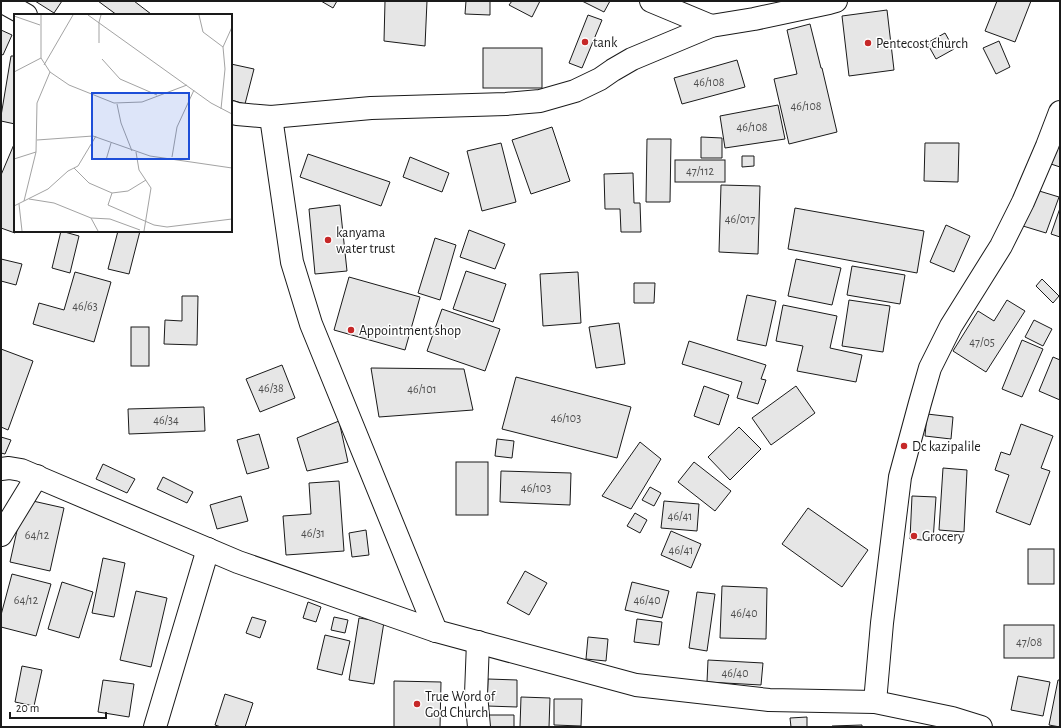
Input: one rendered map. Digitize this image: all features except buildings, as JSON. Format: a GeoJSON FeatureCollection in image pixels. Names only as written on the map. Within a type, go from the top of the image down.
{"type":"FeatureCollection","features":[{"type":"Feature","properties":{"kind":"street"},"geometry":{"type":"LineString","coordinates":[[1,1],[24,14]]}},
{"type":"Feature","properties":{"kind":"street"},"geometry":{"type":"LineString","coordinates":[[651,1],[711,26]]}},
{"type":"Feature","properties":{"kind":"street"},"geometry":{"type":"LineString","coordinates":[[232,112],[271,117],[371,108],[506,104],[540,101],[575,91],[600,79],[632,59],[711,26],[754,19],[836,1]]}},
{"type":"Feature","properties":{"kind":"street"},"geometry":{"type":"LineString","coordinates":[[875,702],[882,623],[900,478],[930,368],[951,326],[1001,246],[1023,202],[1060,112]]}},
{"type":"Feature","properties":{"kind":"street"},"geometry":{"type":"LineString","coordinates":[[271,117],[292,262],[311,324],[436,631]]}},
{"type":"Feature","properties":{"kind":"street"},"geometry":{"type":"LineString","coordinates":[[1,469],[9,468],[21,470],[238,562],[436,631],[636,685],[769,700],[875,702],[952,718],[981,727]]}},
{"type":"Feature","properties":{"kind":"street"},"geometry":{"type":"LineString","coordinates":[[1,535],[37,476]]}},
{"type":"Feature","properties":{"kind":"street"},"geometry":{"type":"LineString","coordinates":[[155,727],[208,549]]}},
{"type":"Feature","properties":{"kind":"street"},"geometry":{"type":"LineString","coordinates":[[478,642],[476,694],[479,727]]}},
{"type":"Feature","properties":{"kind":"place","name":"tank"},"geometry":{"type":"Point","coordinates":[585,42]}},
{"type":"Feature","properties":{"kind":"place","name":"Pentecost church"},"geometry":{"type":"Point","coordinates":[868,43]}},
{"type":"Feature","properties":{"kind":"place","name":"kanyama water trust"},"geometry":{"type":"Point","coordinates":[328,240]}},
{"type":"Feature","properties":{"kind":"place","name":"Appointment shop"},"geometry":{"type":"Point","coordinates":[351,330]}},
{"type":"Feature","properties":{"kind":"place","name":"Dc kazipalile"},"geometry":{"type":"Point","coordinates":[904,446]}},
{"type":"Feature","properties":{"kind":"place","name":"Grocery"},"geometry":{"type":"Point","coordinates":[914,536]}},
{"type":"Feature","properties":{"kind":"place","name":"True Word of God Church"},"geometry":{"type":"Point","coordinates":[417,704]}}]}
